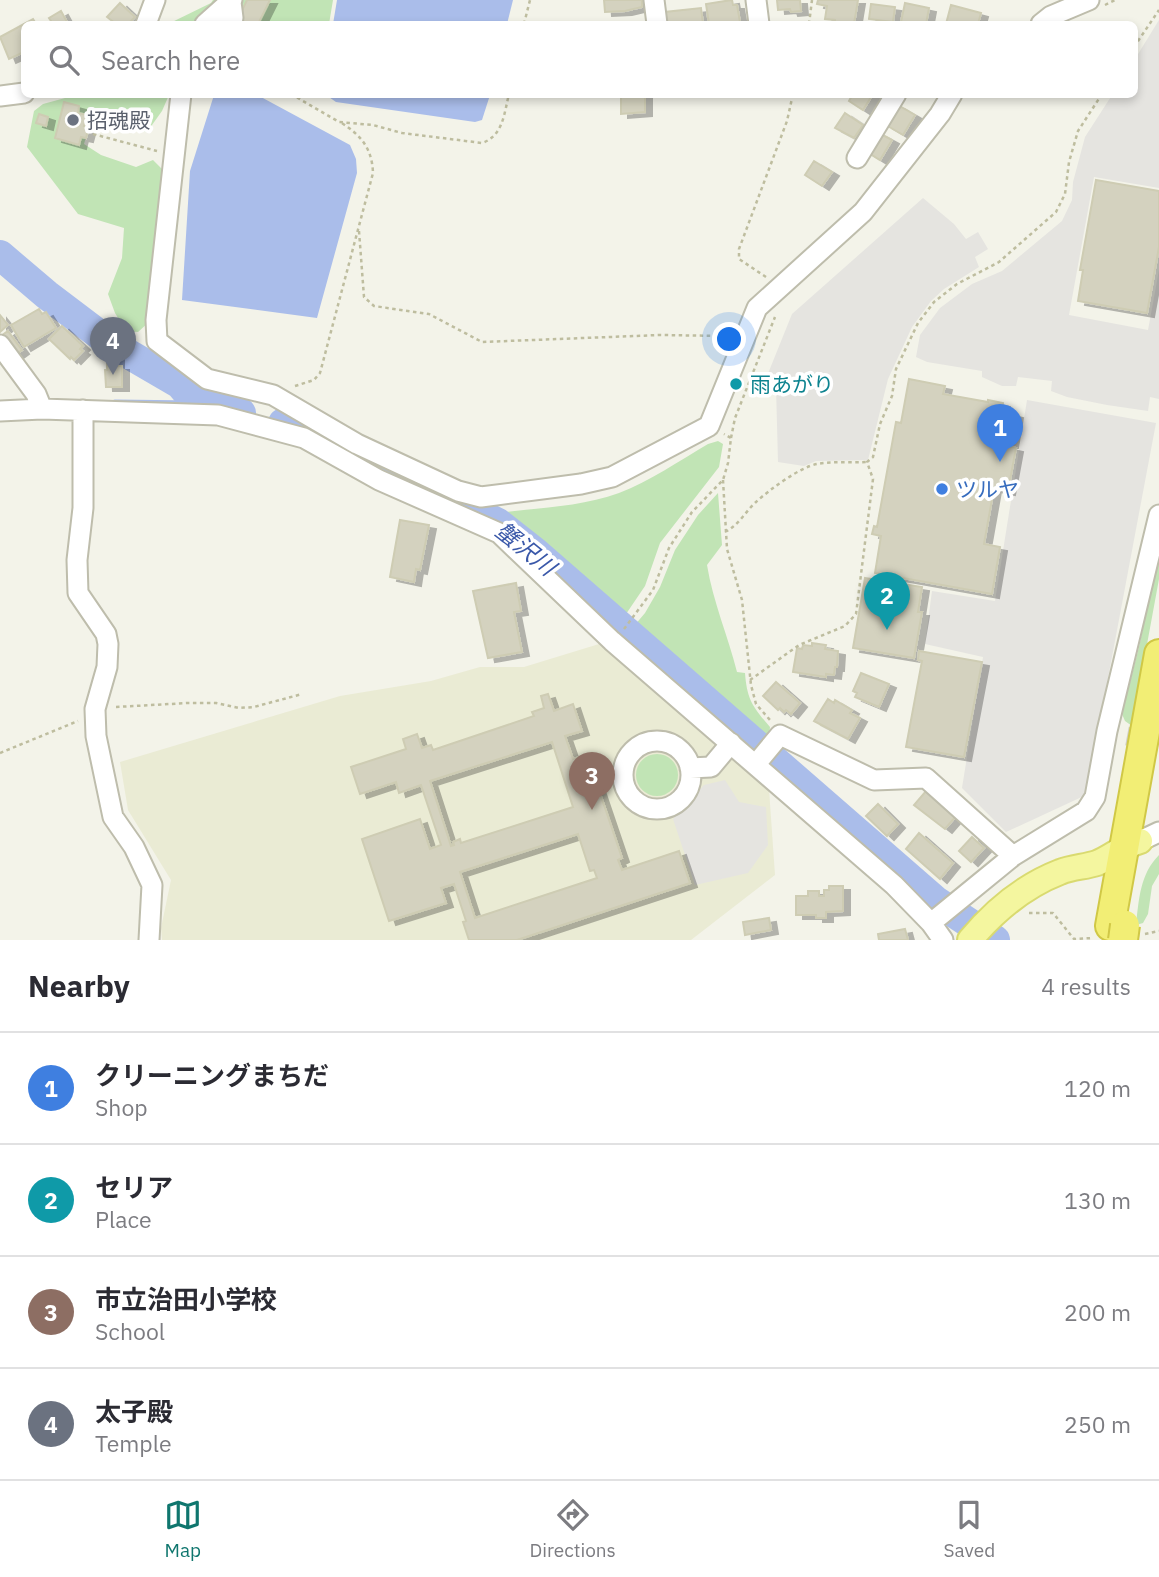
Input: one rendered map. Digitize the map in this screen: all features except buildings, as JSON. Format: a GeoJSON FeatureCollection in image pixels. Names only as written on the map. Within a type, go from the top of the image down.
{"type":"FeatureCollection","features":[{"type":"Feature","properties":{"kind":"highway"},"geometry":{"type":"LineString","coordinates":[[1141,840],[1159,654]]}},
{"type":"Feature","properties":{"kind":"highway"},"geometry":{"type":"LineString","coordinates":[[1116,933],[1141,840],[1159,736]]}},
{"type":"Feature","properties":{"kind":"main road"},"geometry":{"type":"LineString","coordinates":[[971,940],[989,917],[1028,887],[1062,871],[1099,863],[1141,840]]}},
{"type":"Feature","properties":{"kind":"street"},"geometry":{"type":"LineString","coordinates":[[147,21],[155,0]]}},
{"type":"Feature","properties":{"kind":"street"},"geometry":{"type":"LineString","coordinates":[[654,0],[657,21]]}},
{"type":"Feature","properties":{"kind":"street"},"geometry":{"type":"LineString","coordinates":[[756,0],[759,21]]}},
{"type":"Feature","properties":{"kind":"street"},"geometry":{"type":"LineString","coordinates":[[1049,13],[1089,0]]}},
{"type":"Feature","properties":{"kind":"street"},"geometry":{"type":"LineString","coordinates":[[208,21],[231,1]]}},
{"type":"Feature","properties":{"kind":"street"},"geometry":{"type":"LineString","coordinates":[[231,1],[231,21]]}},
{"type":"Feature","properties":{"kind":"street"},"geometry":{"type":"LineString","coordinates":[[0,96],[21,93]]}},
{"type":"Feature","properties":{"kind":"street"},"geometry":{"type":"LineString","coordinates":[[181,98],[156,320],[157,341],[207,379],[273,395],[358,444],[458,491],[481,497],[581,484],[612,477],[709,426],[757,307],[863,212],[940,114],[944,98]]}},
{"type":"Feature","properties":{"kind":"street"},"geometry":{"type":"LineString","coordinates":[[857,158],[894,98]]}},
{"type":"Feature","properties":{"kind":"street"},"geometry":{"type":"LineString","coordinates":[[0,345],[40,404]]}},
{"type":"Feature","properties":{"kind":"street"},"geometry":{"type":"LineString","coordinates":[[0,411],[40,404],[83,410],[218,415],[304,438],[379,481],[499,533],[612,641],[731,743],[767,750],[874,780],[926,778],[1013,856]]}},
{"type":"Feature","properties":{"kind":"street"},"geometry":{"type":"LineString","coordinates":[[83,410],[83,508],[77,560],[78,593],[106,634],[107,667],[95,709],[96,736],[113,817],[134,847],[152,885],[149,940]]}},
{"type":"Feature","properties":{"kind":"street"},"geometry":{"type":"LineString","coordinates":[[934,920],[1013,856],[1086,811],[1095,797],[1107,731],[1159,515]]}},
{"type":"Feature","properties":{"kind":"street"},"geometry":{"type":"LineString","coordinates":[[1107,731],[1127,736]]}},
{"type":"Feature","properties":{"kind":"street"},"geometry":{"type":"LineString","coordinates":[[690,768],[711,767],[731,743]]}},
{"type":"Feature","properties":{"kind":"street"},"geometry":{"type":"LineString","coordinates":[[767,750],[894,885],[934,920],[943,940]]}},
{"type":"Feature","properties":{"kind":"path"},"geometry":{"type":"LineString","coordinates":[[525,21],[530,0]]}},
{"type":"Feature","properties":{"kind":"path"},"geometry":{"type":"LineString","coordinates":[[808,21],[812,0]]}},
{"type":"Feature","properties":{"kind":"path"},"geometry":{"type":"LineString","coordinates":[[1138,42],[1159,10]]}},
{"type":"Feature","properties":{"kind":"path"},"geometry":{"type":"LineString","coordinates":[[294,386],[314,380],[320,373],[373,173],[373,158],[364,140],[340,122],[298,98]]}},
{"type":"Feature","properties":{"kind":"path"},"geometry":{"type":"LineString","coordinates":[[340,122],[482,143],[491,140],[499,132],[508,98]]}},
{"type":"Feature","properties":{"kind":"path"},"geometry":{"type":"LineString","coordinates":[[780,285],[739,259],[739,249],[787,121],[792,98]]}},
{"type":"Feature","properties":{"kind":"path"},"geometry":{"type":"LineString","coordinates":[[725,532],[735,527],[747,511],[771,490],[804,470],[816,464],[867,462],[873,457],[880,424],[892,396],[896,369],[918,323],[934,302],[957,284],[999,262],[1056,212],[1065,194],[1069,162],[1078,131],[1099,98]]}},
{"type":"Feature","properties":{"kind":"path"},"geometry":{"type":"LineString","coordinates":[[93,134],[174,156]]}},
{"type":"Feature","properties":{"kind":"path"},"geometry":{"type":"LineString","coordinates":[[359,231],[364,297],[374,306],[429,314],[482,342],[660,335],[744,337]]}},
{"type":"Feature","properties":{"kind":"path"},"geometry":{"type":"LineString","coordinates":[[767,750],[750,680],[742,600],[727,548],[723,480],[735,418],[776,314]]}},
{"type":"Feature","properties":{"kind":"path"},"geometry":{"type":"LineString","coordinates":[[709,426],[731,438]]}},
{"type":"Feature","properties":{"kind":"path"},"geometry":{"type":"LineString","coordinates":[[750,680],[799,645],[845,626],[856,614],[873,479],[867,462]]}},
{"type":"Feature","properties":{"kind":"path"},"geometry":{"type":"LineString","coordinates":[[630,622],[653,590],[669,548],[692,512],[723,480]]}},
{"type":"Feature","properties":{"kind":"path"},"geometry":{"type":"LineString","coordinates":[[0,752],[65,727],[95,709],[188,703],[254,707],[302,694]]}},
{"type":"Feature","properties":{"kind":"path"},"geometry":{"type":"LineString","coordinates":[[1027,913],[1053,913],[1074,939]]}},
{"type":"Feature","properties":{"kind":"shaded area"},"geometry":{"type":"Polygon","coordinates":[[[1159,20],[1159,188],[1094,177],[1069,315],[1148,330],[1159,270],[1159,399],[1150,397],[1148,411],[1107,405],[1051,391],[1052,381],[1018,377],[1016,386],[1002,386],[982,377],[982,371],[927,362],[916,357],[920,335],[940,308],[972,284],[1002,271],[1062,221],[1072,200],[1073,182],[1085,137],[1110,98],[1138,98],[1138,54],[1159,20]]]}},
{"type":"Feature","properties":{"kind":"shaded area"},"geometry":{"type":"Polygon","coordinates":[[[923,198],[954,224],[966,239],[978,232],[988,249],[975,257],[979,267],[944,289],[931,301],[912,327],[888,379],[868,460],[816,461],[804,466],[778,462],[776,387],[765,381],[792,314],[923,198]]]}},
{"type":"Feature","properties":{"kind":"shaded area"},"geometry":{"type":"Polygon","coordinates":[[[1027,400],[1156,423],[1086,795],[1006,832],[962,788],[983,657],[925,644],[932,591],[995,601],[1027,400]]]}},
{"type":"Feature","properties":{"kind":"shaded area"},"geometry":{"type":"Polygon","coordinates":[[[599,644],[769,789],[775,875],[691,940],[162,940],[161,928],[171,880],[128,810],[120,762],[340,696],[431,681],[480,667],[524,667],[599,644]]]}},
{"type":"Feature","properties":{"kind":"shaded area"},"geometry":{"type":"Polygon","coordinates":[[[725,780],[739,802],[766,807],[768,845],[748,873],[695,885],[673,819],[704,785],[725,780]]]}},
{"type":"Feature","properties":{"kind":"green space"},"geometry":{"type":"Polygon","coordinates":[[[213,0],[225,0],[213,13],[200,20],[174,21],[213,0]]]}},
{"type":"Feature","properties":{"kind":"green space"},"geometry":{"type":"Polygon","coordinates":[[[236,0],[333,0],[330,21],[233,21],[236,0]]]}},
{"type":"Feature","properties":{"kind":"green space"},"geometry":{"type":"Polygon","coordinates":[[[65,98],[168,98],[147,132],[91,120],[84,144],[101,155],[136,167],[153,160],[163,170],[148,323],[138,332],[126,331],[108,294],[122,258],[124,228],[78,214],[27,147],[34,111],[43,104],[65,98]]]}},
{"type":"Feature","properties":{"kind":"green space"},"geometry":{"type":"Polygon","coordinates":[[[718,441],[723,444],[719,467],[660,543],[645,586],[624,617],[524,531],[496,513],[604,498],[653,477],[708,444],[718,441]]]}},
{"type":"Feature","properties":{"kind":"green space"},"geometry":{"type":"Polygon","coordinates":[[[718,493],[722,545],[707,565],[737,672],[745,673],[752,703],[770,727],[766,741],[634,626],[660,587],[675,550],[698,515],[718,493]]]}},
{"type":"Feature","properties":{"kind":"green space"},"geometry":{"type":"Polygon","coordinates":[[[1159,551],[1159,579],[1132,726],[1125,721],[1122,714],[1159,551]]]}},
{"type":"Feature","properties":{"kind":"green space"},"geometry":{"type":"Polygon","coordinates":[[[657,754],[672,760],[678,775],[672,790],[657,796],[642,790],[636,775],[642,760],[657,754]]]}},
{"type":"Feature","properties":{"kind":"green space"},"geometry":{"type":"Polygon","coordinates":[[[1159,855],[1159,874],[1152,886],[1148,914],[1143,923],[1136,925],[1144,879],[1159,855]]]}},
{"type":"Feature","properties":{"kind":"water"},"geometry":{"type":"Polygon","coordinates":[[[337,0],[513,0],[508,21],[334,21],[337,0]]]}},
{"type":"Feature","properties":{"kind":"water"},"geometry":{"type":"Polygon","coordinates":[[[213,98],[263,98],[350,145],[356,159],[357,173],[317,318],[182,300],[190,171],[213,98]]]}},
{"type":"Feature","properties":{"kind":"water"},"geometry":{"type":"Polygon","coordinates":[[[330,98],[489,98],[482,120],[475,122],[336,102],[330,98]]]}},
{"type":"Feature","properties":{"kind":"waterway","name":"蟹沢川"},"geometry":{"type":"LineString","coordinates":[[0,255],[113,345],[180,384],[196,403],[241,413]]}},
{"type":"Feature","properties":{"kind":"waterway"},"geometry":{"type":"LineString","coordinates":[[115,402],[196,403]]}},
{"type":"Feature","properties":{"kind":"waterway","name":"蟹沢川"},"geometry":{"type":"LineString","coordinates":[[283,423],[308,429],[498,523],[535,552],[936,901],[995,940]]}},
{"type":"Feature","properties":{"kind":"tunnel"},"geometry":{"type":"LineString","coordinates":[[1127,736],[1159,742]]}},
{"type":"Feature","properties":{"kind":"place","name":"招魂殿"},"geometry":{"type":"Point","coordinates":[73,120]}},
{"type":"Feature","properties":{"kind":"place","name":"太子殿"},"geometry":{"type":"Point","coordinates":[113,375]}},
{"type":"Feature","properties":{"kind":"place","name":"雨あがり"},"geometry":{"type":"Point","coordinates":[736,384]}},
{"type":"Feature","properties":{"kind":"place","name":"クリーニングまちだ"},"geometry":{"type":"Point","coordinates":[1000,462]}},
{"type":"Feature","properties":{"kind":"place","name":"ツルヤ"},"geometry":{"type":"Point","coordinates":[942,489]}},
{"type":"Feature","properties":{"kind":"place","name":"セリア"},"geometry":{"type":"Point","coordinates":[887,630]}},
{"type":"Feature","properties":{"kind":"place","name":"市立治田小学校"},"geometry":{"type":"Point","coordinates":[592,810]}}]}
